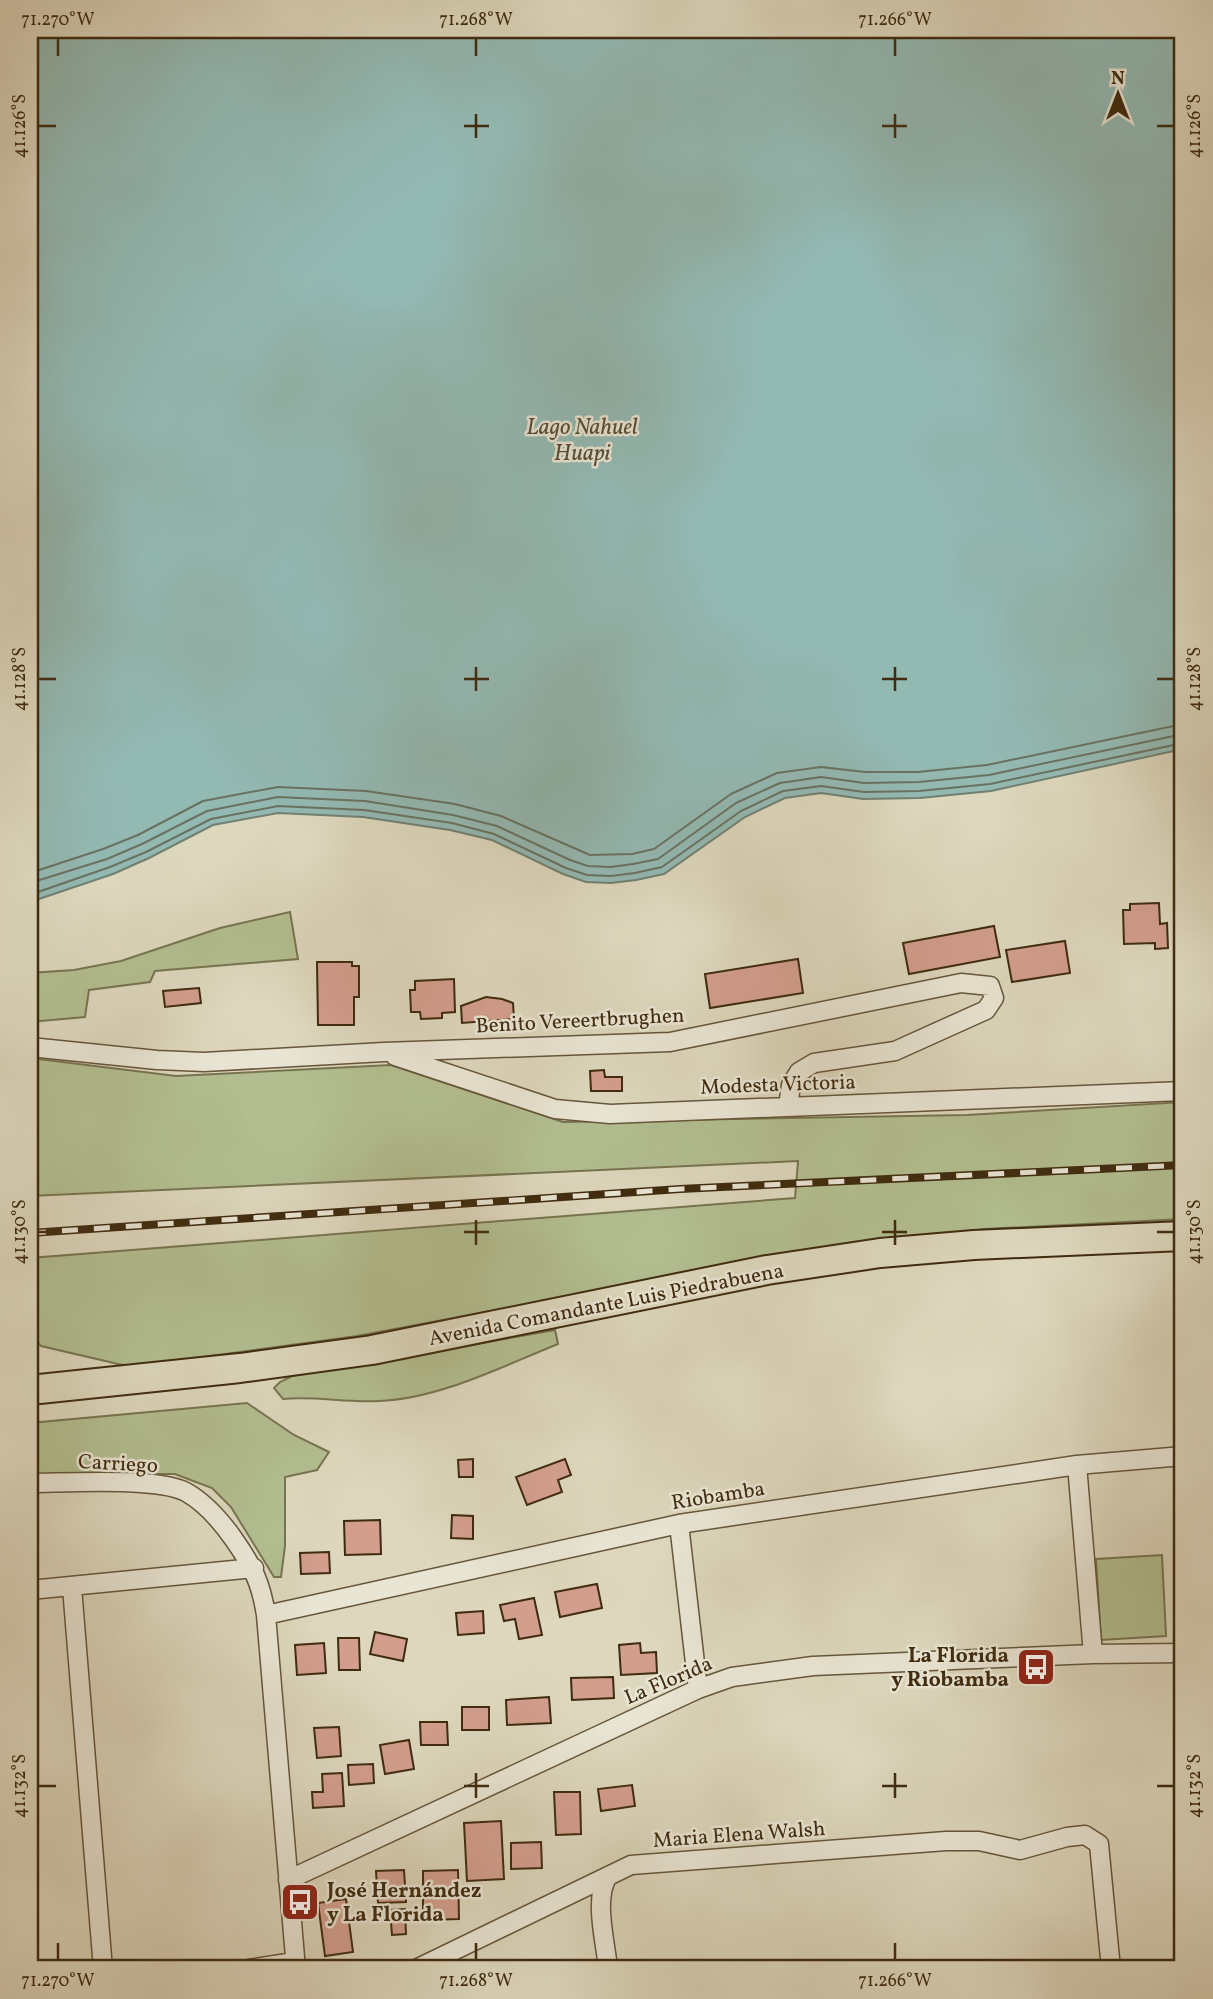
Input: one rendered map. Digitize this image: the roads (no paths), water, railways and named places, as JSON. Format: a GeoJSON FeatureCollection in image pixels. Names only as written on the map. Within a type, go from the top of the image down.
{"type":"FeatureCollection","features":[{"type":"Feature","properties":{"kind":"main road","name":"Avenida Comandante Luis Piedrabuena"},"geometry":{"type":"LineString","coordinates":[[30,1390],[240,1368],[372,1350],[767,1270],[880,1253],[974,1245],[1183,1237]]}},
{"type":"Feature","properties":{"kind":"street","name":"Benito Vereertbrughen"},"geometry":{"type":"LineString","coordinates":[[30,1047],[204,1062],[384,1052],[670,1042],[961,983],[990,986],[994,998],[986,1010],[895,1051],[814,1063],[799,1072],[791,1085],[788,1107]]}},
{"type":"Feature","properties":{"kind":"street","name":"Modesta Victoria"},"geometry":{"type":"LineString","coordinates":[[384,1052],[555,1109],[610,1114],[1183,1091]]}},
{"type":"Feature","properties":{"kind":"street","name":"Riobamba"},"geometry":{"type":"LineString","coordinates":[[266,1615],[679,1524],[1077,1465],[1183,1456]]}},
{"type":"Feature","properties":{"kind":"street"},"geometry":{"type":"LineString","coordinates":[[1077,1465],[1093,1654]]}},
{"type":"Feature","properties":{"kind":"street","name":"Carriego"},"geometry":{"type":"LineString","coordinates":[[30,1483],[150,1484],[185,1492],[219,1518],[254,1568],[262,1590],[266,1615],[295,1966]]}},
{"type":"Feature","properties":{"kind":"street"},"geometry":{"type":"LineString","coordinates":[[679,1524],[698,1689]]}},
{"type":"Feature","properties":{"kind":"street"},"geometry":{"type":"LineString","coordinates":[[30,1590],[254,1568]]}},
{"type":"Feature","properties":{"kind":"street"},"geometry":{"type":"LineString","coordinates":[[72,1587],[103,1969]]}},
{"type":"Feature","properties":{"kind":"street","name":"La Florida"},"geometry":{"type":"LineString","coordinates":[[288,1880],[698,1689],[732,1677],[813,1667],[1093,1654],[1183,1653]]}},
{"type":"Feature","properties":{"kind":"street","name":"Maria Elena Walsh"},"geometry":{"type":"LineString","coordinates":[[416,1969],[631,1865],[946,1841],[979,1841],[1020,1850],[1085,1835],[1099,1844],[1111,1969]]}},
{"type":"Feature","properties":{"kind":"street"},"geometry":{"type":"LineString","coordinates":[[608,1876],[602,1885],[601,1906],[608,1969]]}},
{"type":"Feature","properties":{"kind":"street"},"geometry":{"type":"LineString","coordinates":[[249,1969],[295,1966]]}},
{"type":"Feature","properties":{"kind":"water","name":"Lago Nahuel Huapi"},"geometry":{"type":"Polygon","coordinates":[[[30,30],[1183,30],[1183,749],[991,791],[920,798],[863,799],[821,793],[785,798],[745,817],[664,874],[636,880],[586,882],[492,840],[450,830],[363,817],[278,813],[213,825],[113,874],[39,899],[30,899],[30,30]]]}},
{"type":"Feature","properties":{"kind":"railway"},"geometry":{"type":"LineString","coordinates":[[30,1233],[680,1189],[1183,1165]]}},
{"type":"Feature","properties":{"kind":"place","name":"La Florida y Riobamba"},"geometry":{"type":"Point","coordinates":[1036,1667]}},
{"type":"Feature","properties":{"kind":"place","name":"José Hernández y La Florida"},"geometry":{"type":"Point","coordinates":[300,1902]}}]}
